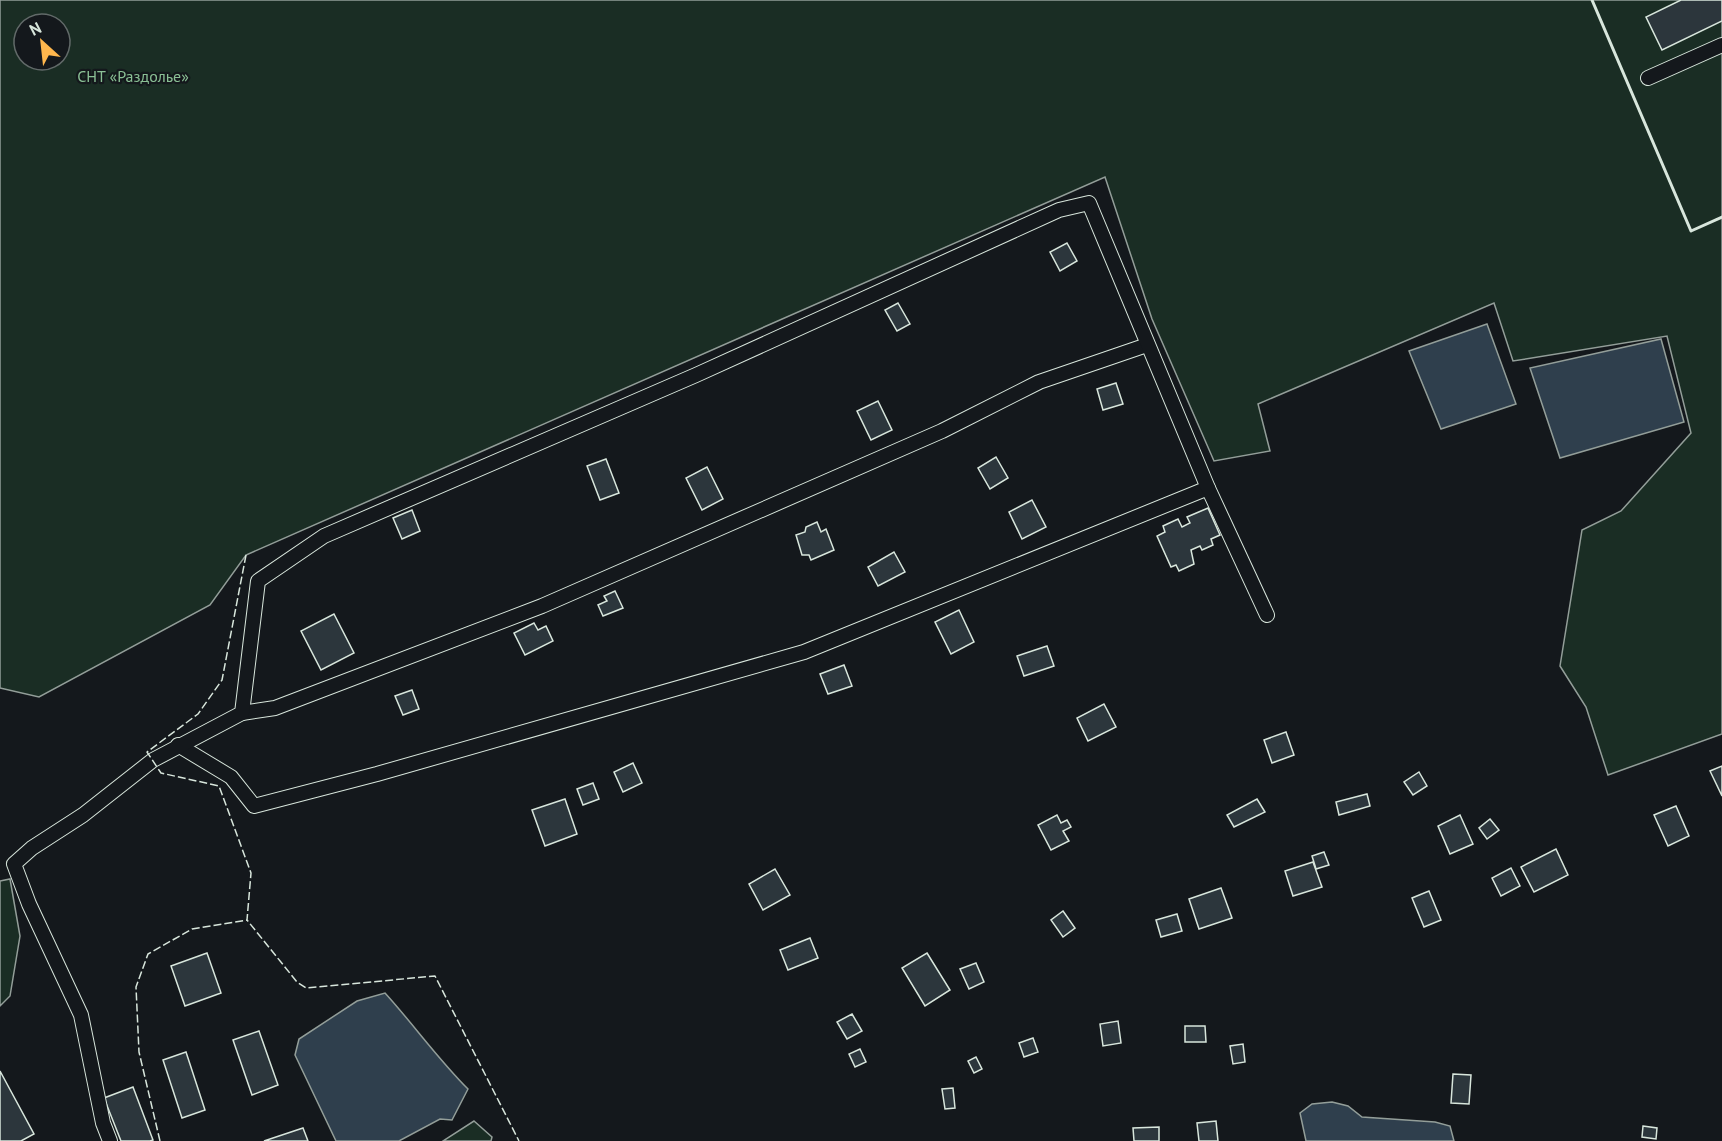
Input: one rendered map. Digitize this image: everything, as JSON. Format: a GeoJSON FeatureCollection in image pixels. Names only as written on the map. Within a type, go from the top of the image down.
{"type":"FeatureCollection","features":[{"type":"Feature","properties":{"kind":"street"},"geometry":{"type":"LineString","coordinates":[[1648,78],[1722,45]]}},
{"type":"Feature","properties":{"kind":"street"},"geometry":{"type":"LineString","coordinates":[[242,713],[258,581],[324,536],[696,375],[1059,210],[1089,203],[1208,488],[1267,615]]}},
{"type":"Feature","properties":{"kind":"street"},"geometry":{"type":"LineString","coordinates":[[110,1141],[103,1123],[81,1015],[29,904],[14,864],[32,848],[83,815],[153,760],[242,713],[275,708],[542,606],[942,431],[1040,382],[1147,345]]}},
{"type":"Feature","properties":{"kind":"street"},"geometry":{"type":"LineString","coordinates":[[178,745],[231,777],[254,806],[388,771],[804,652],[1208,488]]}},
{"type":"Feature","properties":{"kind":"green space","name":"СНТ «Раздолье»"},"geometry":{"type":"Polygon","coordinates":[[[0,0],[1722,0],[1722,734],[1608,775],[1586,707],[1560,666],[1582,530],[1621,511],[1691,433],[1667,336],[1513,361],[1494,303],[1258,404],[1270,451],[1214,461],[1152,319],[1105,177],[246,555],[210,605],[39,697],[0,688],[0,0]]]}},
{"type":"Feature","properties":{"kind":"green space"},"geometry":{"type":"Polygon","coordinates":[[[10,879],[20,936],[10,996],[0,1006],[0,881],[10,879]]]}},
{"type":"Feature","properties":{"kind":"green space"},"geometry":{"type":"Polygon","coordinates":[[[474,1121],[492,1137],[491,1141],[443,1141],[474,1121]]]}},
{"type":"Feature","properties":{"kind":"water"},"geometry":{"type":"Polygon","coordinates":[[[1487,324],[1516,404],[1441,429],[1409,351],[1487,324]]]}},
{"type":"Feature","properties":{"kind":"water"},"geometry":{"type":"Polygon","coordinates":[[[1661,339],[1684,422],[1560,458],[1530,368],[1661,339]]]}},
{"type":"Feature","properties":{"kind":"water"},"geometry":{"type":"Polygon","coordinates":[[[385,993],[468,1089],[452,1120],[440,1119],[399,1141],[336,1141],[295,1055],[299,1039],[357,1001],[385,993]]]}},
{"type":"Feature","properties":{"kind":"water"},"geometry":{"type":"Polygon","coordinates":[[[1332,1102],[1348,1106],[1362,1117],[1435,1122],[1450,1126],[1454,1141],[1306,1141],[1300,1113],[1312,1104],[1332,1102]]]}},
{"type":"Feature","properties":{"kind":"building"},"geometry":{"type":"Polygon","coordinates":[[[1681,0],[1722,0],[1722,21],[1662,50],[1646,17],[1681,0]]]}},
{"type":"Feature","properties":{"kind":"building"},"geometry":{"type":"Polygon","coordinates":[[[1067,243],[1077,261],[1060,271],[1050,252],[1067,243]]]}},
{"type":"Feature","properties":{"kind":"building"},"geometry":{"type":"Polygon","coordinates":[[[898,303],[910,324],[897,331],[885,310],[898,303]]]}},
{"type":"Feature","properties":{"kind":"building"},"geometry":{"type":"Polygon","coordinates":[[[1116,383],[1123,404],[1103,410],[1097,389],[1116,383]]]}},
{"type":"Feature","properties":{"kind":"building"},"geometry":{"type":"Polygon","coordinates":[[[878,401],[892,430],[871,440],[857,411],[878,401]]]}},
{"type":"Feature","properties":{"kind":"building"},"geometry":{"type":"Polygon","coordinates":[[[996,457],[1008,478],[990,489],[978,468],[996,457]]]}},
{"type":"Feature","properties":{"kind":"building"},"geometry":{"type":"Polygon","coordinates":[[[606,459],[619,493],[600,500],[587,466],[606,459]]]}},
{"type":"Feature","properties":{"kind":"building"},"geometry":{"type":"Polygon","coordinates":[[[707,467],[723,499],[702,510],[686,478],[707,467]]]}},
{"type":"Feature","properties":{"kind":"building"},"geometry":{"type":"Polygon","coordinates":[[[1032,500],[1046,527],[1022,539],[1009,512],[1032,500]]]}},
{"type":"Feature","properties":{"kind":"building"},"geometry":{"type":"Polygon","coordinates":[[[1208,508],[1220,535],[1211,539],[1213,545],[1202,550],[1200,546],[1191,550],[1194,564],[1179,571],[1176,565],[1171,567],[1157,536],[1165,532],[1163,526],[1178,519],[1182,527],[1190,523],[1187,517],[1208,508]]]}},
{"type":"Feature","properties":{"kind":"building"},"geometry":{"type":"Polygon","coordinates":[[[412,510],[420,531],[402,539],[393,518],[412,510]]]}},
{"type":"Feature","properties":{"kind":"building"},"geometry":{"type":"Polygon","coordinates":[[[817,522],[821,532],[826,529],[834,550],[811,560],[809,555],[802,555],[796,535],[805,532],[806,527],[817,522]]]}},
{"type":"Feature","properties":{"kind":"building"},"geometry":{"type":"Polygon","coordinates":[[[894,552],[905,572],[878,586],[868,567],[894,552]]]}},
{"type":"Feature","properties":{"kind":"building"},"geometry":{"type":"Polygon","coordinates":[[[615,591],[623,608],[603,616],[598,605],[607,601],[604,596],[615,591]]]}},
{"type":"Feature","properties":{"kind":"building"},"geometry":{"type":"Polygon","coordinates":[[[959,610],[974,642],[951,654],[935,622],[959,610]]]}},
{"type":"Feature","properties":{"kind":"building"},"geometry":{"type":"Polygon","coordinates":[[[334,614],[354,653],[321,670],[301,631],[334,614]]]}},
{"type":"Feature","properties":{"kind":"building"},"geometry":{"type":"Polygon","coordinates":[[[534,623],[538,630],[546,626],[553,641],[525,655],[514,633],[534,623]]]}},
{"type":"Feature","properties":{"kind":"building"},"geometry":{"type":"Polygon","coordinates":[[[1047,646],[1054,666],[1024,676],[1017,656],[1047,646]]]}},
{"type":"Feature","properties":{"kind":"building"},"geometry":{"type":"Polygon","coordinates":[[[844,665],[852,686],[828,694],[820,674],[844,665]]]}},
{"type":"Feature","properties":{"kind":"building"},"geometry":{"type":"Polygon","coordinates":[[[412,690],[419,709],[403,715],[395,696],[412,690]]]}},
{"type":"Feature","properties":{"kind":"building"},"geometry":{"type":"Polygon","coordinates":[[[1104,704],[1116,727],[1088,741],[1077,718],[1104,704]]]}},
{"type":"Feature","properties":{"kind":"building"},"geometry":{"type":"Polygon","coordinates":[[[1286,732],[1294,755],[1272,763],[1264,740],[1286,732]]]}},
{"type":"Feature","properties":{"kind":"building"},"geometry":{"type":"Polygon","coordinates":[[[633,763],[642,783],[623,792],[614,772],[633,763]]]}},
{"type":"Feature","properties":{"kind":"building"},"geometry":{"type":"Polygon","coordinates":[[[1722,766],[1722,796],[1710,771],[1722,766]]]}},
{"type":"Feature","properties":{"kind":"building"},"geometry":{"type":"Polygon","coordinates":[[[1419,772],[1427,786],[1413,795],[1404,782],[1419,772]]]}},
{"type":"Feature","properties":{"kind":"building"},"geometry":{"type":"Polygon","coordinates":[[[593,783],[599,799],[583,805],[577,789],[593,783]]]}},
{"type":"Feature","properties":{"kind":"building"},"geometry":{"type":"Polygon","coordinates":[[[1367,794],[1370,806],[1339,815],[1336,802],[1367,794]]]}},
{"type":"Feature","properties":{"kind":"building"},"geometry":{"type":"Polygon","coordinates":[[[565,799],[577,834],[545,846],[532,810],[565,799]]]}},
{"type":"Feature","properties":{"kind":"building"},"geometry":{"type":"Polygon","coordinates":[[[1257,799],[1265,812],[1234,827],[1227,815],[1257,799]]]}},
{"type":"Feature","properties":{"kind":"building"},"geometry":{"type":"Polygon","coordinates":[[[1676,806],[1689,836],[1668,846],[1654,815],[1676,806]]]}},
{"type":"Feature","properties":{"kind":"building"},"geometry":{"type":"Polygon","coordinates":[[[1057,815],[1061,823],[1067,820],[1071,827],[1063,831],[1069,841],[1051,850],[1038,825],[1057,815]]]}},
{"type":"Feature","properties":{"kind":"building"},"geometry":{"type":"Polygon","coordinates":[[[1460,815],[1473,844],[1450,854],[1438,826],[1460,815]]]}},
{"type":"Feature","properties":{"kind":"building"},"geometry":{"type":"Polygon","coordinates":[[[1490,819],[1499,830],[1487,839],[1479,828],[1490,819]]]}},
{"type":"Feature","properties":{"kind":"building"},"geometry":{"type":"Polygon","coordinates":[[[1556,849],[1568,875],[1534,892],[1521,867],[1556,849]]]}},
{"type":"Feature","properties":{"kind":"building"},"geometry":{"type":"Polygon","coordinates":[[[1324,852],[1329,865],[1316,869],[1312,856],[1324,852]]]}},
{"type":"Feature","properties":{"kind":"building"},"geometry":{"type":"Polygon","coordinates":[[[1313,862],[1322,887],[1293,896],[1285,871],[1313,862]]]}},
{"type":"Feature","properties":{"kind":"building"},"geometry":{"type":"Polygon","coordinates":[[[1511,868],[1520,886],[1501,896],[1492,878],[1511,868]]]}},
{"type":"Feature","properties":{"kind":"building"},"geometry":{"type":"Polygon","coordinates":[[[775,869],[790,895],[763,910],[749,884],[775,869]]]}},
{"type":"Feature","properties":{"kind":"building"},"geometry":{"type":"Polygon","coordinates":[[[1221,888],[1232,918],[1199,929],[1189,899],[1221,888]]]}},
{"type":"Feature","properties":{"kind":"building"},"geometry":{"type":"Polygon","coordinates":[[[1429,891],[1441,920],[1424,927],[1412,898],[1429,891]]]}},
{"type":"Feature","properties":{"kind":"building"},"geometry":{"type":"Polygon","coordinates":[[[1063,911],[1075,928],[1063,937],[1051,920],[1063,911]]]}},
{"type":"Feature","properties":{"kind":"building"},"geometry":{"type":"Polygon","coordinates":[[[1177,914],[1182,931],[1161,937],[1156,920],[1177,914]]]}},
{"type":"Feature","properties":{"kind":"building"},"geometry":{"type":"Polygon","coordinates":[[[810,938],[818,958],[788,970],[780,950],[810,938]]]}},
{"type":"Feature","properties":{"kind":"building"},"geometry":{"type":"Polygon","coordinates":[[[207,953],[221,993],[185,1006],[171,966],[207,953]]]}},
{"type":"Feature","properties":{"kind":"building"},"geometry":{"type":"Polygon","coordinates":[[[927,953],[950,990],[925,1006],[902,968],[927,953]]]}},
{"type":"Feature","properties":{"kind":"building"},"geometry":{"type":"Polygon","coordinates":[[[976,963],[984,982],[969,989],[960,969],[976,963]]]}},
{"type":"Feature","properties":{"kind":"building"},"geometry":{"type":"Polygon","coordinates":[[[852,1014],[862,1031],[847,1039],[837,1022],[852,1014]]]}},
{"type":"Feature","properties":{"kind":"building"},"geometry":{"type":"Polygon","coordinates":[[[1118,1021],[1121,1043],[1103,1046],[1100,1024],[1118,1021]]]}},
{"type":"Feature","properties":{"kind":"building"},"geometry":{"type":"Polygon","coordinates":[[[1185,1026],[1205,1026],[1206,1042],[1185,1042],[1185,1026]]]}},
{"type":"Feature","properties":{"kind":"building"},"geometry":{"type":"Polygon","coordinates":[[[259,1031],[278,1085],[252,1095],[233,1040],[259,1031]]]}},
{"type":"Feature","properties":{"kind":"building"},"geometry":{"type":"Polygon","coordinates":[[[1033,1038],[1038,1052],[1024,1057],[1019,1043],[1033,1038]]]}},
{"type":"Feature","properties":{"kind":"building"},"geometry":{"type":"Polygon","coordinates":[[[1243,1044],[1245,1062],[1233,1064],[1230,1046],[1243,1044]]]}},
{"type":"Feature","properties":{"kind":"building"},"geometry":{"type":"Polygon","coordinates":[[[860,1049],[866,1062],[855,1067],[849,1054],[860,1049]]]}},
{"type":"Feature","properties":{"kind":"building"},"geometry":{"type":"Polygon","coordinates":[[[186,1052],[205,1110],[182,1118],[163,1060],[186,1052]]]}},
{"type":"Feature","properties":{"kind":"building"},"geometry":{"type":"Polygon","coordinates":[[[976,1057],[982,1069],[974,1073],[968,1061],[976,1057]]]}},
{"type":"Feature","properties":{"kind":"building"},"geometry":{"type":"Polygon","coordinates":[[[0,1071],[34,1134],[21,1141],[0,1141],[0,1071]]]}},
{"type":"Feature","properties":{"kind":"building"},"geometry":{"type":"Polygon","coordinates":[[[1453,1074],[1471,1075],[1469,1104],[1451,1103],[1453,1074]]]}},
{"type":"Feature","properties":{"kind":"building"},"geometry":{"type":"Polygon","coordinates":[[[133,1087],[153,1140],[121,1141],[104,1098],[133,1087]]]}},
{"type":"Feature","properties":{"kind":"building"},"geometry":{"type":"Polygon","coordinates":[[[953,1088],[955,1108],[945,1109],[942,1089],[953,1088]]]}},
{"type":"Feature","properties":{"kind":"building"},"geometry":{"type":"Polygon","coordinates":[[[1216,1121],[1218,1141],[1199,1141],[1197,1123],[1216,1121]]]}},
{"type":"Feature","properties":{"kind":"building"},"geometry":{"type":"Polygon","coordinates":[[[1643,1126],[1657,1128],[1656,1139],[1642,1137],[1643,1126]]]}},
{"type":"Feature","properties":{"kind":"building"},"geometry":{"type":"Polygon","coordinates":[[[1159,1127],[1159,1141],[1134,1141],[1133,1128],[1159,1127]]]}},
{"type":"Feature","properties":{"kind":"building"},"geometry":{"type":"Polygon","coordinates":[[[303,1128],[308,1141],[264,1141],[303,1128]]]}},
{"type":"Feature","properties":{"kind":"fence"},"geometry":{"type":"LineString","coordinates":[[246,555],[222,680],[198,714],[147,752],[161,773],[219,786],[251,873],[247,920],[297,982],[306,988],[435,976],[519,1141]]}},
{"type":"Feature","properties":{"kind":"fence"},"geometry":{"type":"LineString","coordinates":[[160,1141],[139,1052],[136,987],[148,954],[192,929],[247,920]]}},
{"type":"Feature","properties":{"kind":"wall"},"geometry":{"type":"LineString","coordinates":[[1592,0],[1691,231],[1722,217]]}}]}
